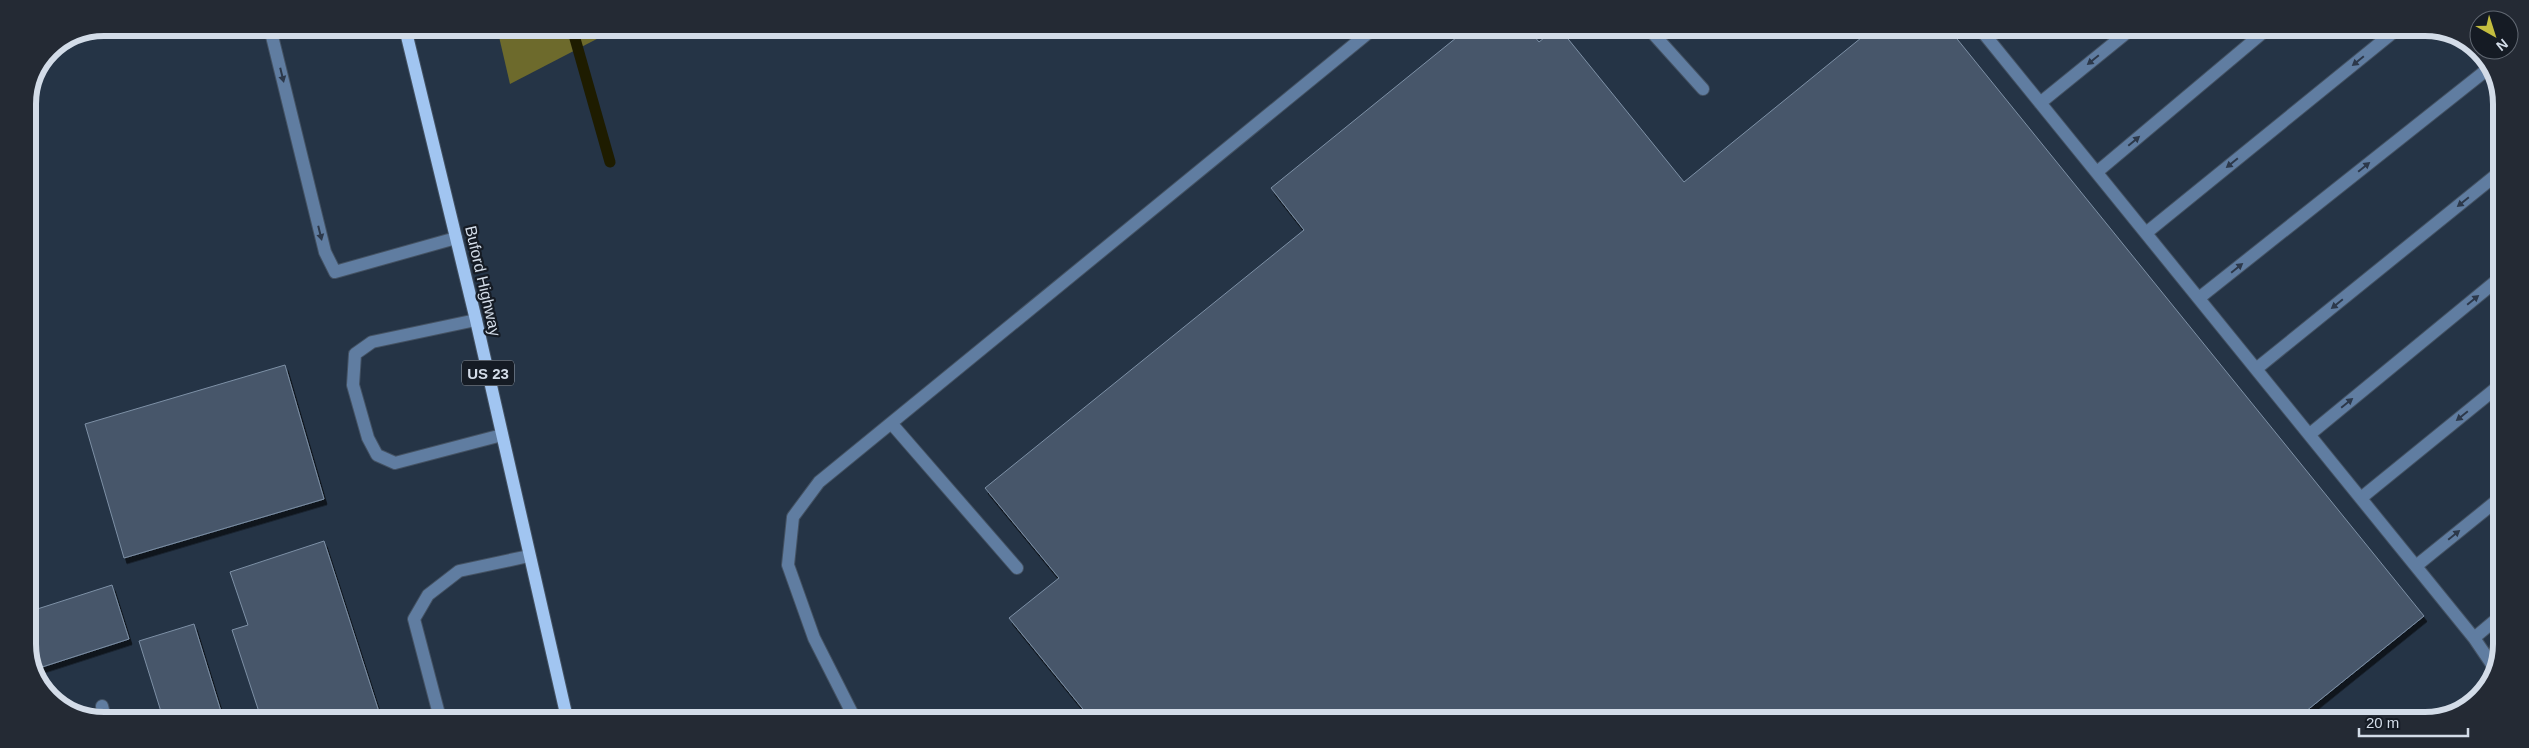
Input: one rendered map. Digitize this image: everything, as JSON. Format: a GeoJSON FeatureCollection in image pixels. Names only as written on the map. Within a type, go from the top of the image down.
{"type":"FeatureCollection","features":[{"type":"Feature","properties":{"kind":"main road","name":"Buford Highway"},"geometry":{"type":"LineString","coordinates":[[407,36],[476,320],[566,712]]}},
{"type":"Feature","properties":{"kind":"lane"},"geometry":{"type":"LineString","coordinates":[[272,36],[325,252],[334,272],[456,238]]}},
{"type":"Feature","properties":{"kind":"lane"},"geometry":{"type":"LineString","coordinates":[[851,712],[814,638],[788,565],[793,517],[819,482],[1364,36]]}},
{"type":"Feature","properties":{"kind":"lane"},"geometry":{"type":"LineString","coordinates":[[1655,36],[1703,89]]}},
{"type":"Feature","properties":{"kind":"lane"},"geometry":{"type":"LineString","coordinates":[[1989,36],[2040,103],[2362,498],[2474,638],[2490,662]]}},
{"type":"Feature","properties":{"kind":"lane"},"geometry":{"type":"LineString","coordinates":[[2040,103],[2123,36]]}},
{"type":"Feature","properties":{"kind":"lane"},"geometry":{"type":"LineString","coordinates":[[2097,172],[2259,36]]}},
{"type":"Feature","properties":{"kind":"lane"},"geometry":{"type":"LineString","coordinates":[[2146,233],[2389,36]]}},
{"type":"Feature","properties":{"kind":"lane"},"geometry":{"type":"LineString","coordinates":[[2199,298],[2484,72]]}},
{"type":"Feature","properties":{"kind":"lane"},"geometry":{"type":"LineString","coordinates":[[2256,369],[2493,177]]}},
{"type":"Feature","properties":{"kind":"lane"},"geometry":{"type":"LineString","coordinates":[[2310,434],[2493,284]]}},
{"type":"Feature","properties":{"kind":"lane"},"geometry":{"type":"LineString","coordinates":[[476,320],[372,342],[354,354],[352,385],[368,438],[377,455],[395,463],[502,435]]}},
{"type":"Feature","properties":{"kind":"lane"},"geometry":{"type":"LineString","coordinates":[[2362,498],[2493,391]]}},
{"type":"Feature","properties":{"kind":"lane"},"geometry":{"type":"LineString","coordinates":[[891,423],[1017,568]]}},
{"type":"Feature","properties":{"kind":"lane"},"geometry":{"type":"LineString","coordinates":[[2416,566],[2493,504]]}},
{"type":"Feature","properties":{"kind":"lane"},"geometry":{"type":"LineString","coordinates":[[438,712],[414,620],[428,595],[459,571],[530,556]]}},
{"type":"Feature","properties":{"kind":"lane"},"geometry":{"type":"LineString","coordinates":[[2474,638],[2493,622]]}},
{"type":"Feature","properties":{"kind":"shaded area"},"geometry":{"type":"Polygon","coordinates":[[[499,36],[603,36],[510,84],[499,36]]]}},
{"type":"Feature","properties":{"kind":"building"},"geometry":{"type":"Polygon","coordinates":[[[1458,36],[1534,36],[1539,42],[1546,36],[1566,36],[1684,182],[1863,36],[1955,36],[2424,616],[2305,712],[1085,712],[1009,618],[1059,578],[985,488],[1304,230],[1271,188],[1458,36]]]}},
{"type":"Feature","properties":{"kind":"building"},"geometry":{"type":"Polygon","coordinates":[[[285,365],[324,499],[124,558],[85,424],[285,365]]]}},
{"type":"Feature","properties":{"kind":"building"},"geometry":{"type":"Polygon","coordinates":[[[324,541],[379,712],[259,712],[232,630],[248,625],[230,572],[324,541]]]}},
{"type":"Feature","properties":{"kind":"building"},"geometry":{"type":"Polygon","coordinates":[[[112,585],[129,639],[41,668],[36,649],[36,609],[112,585]]]}},
{"type":"Feature","properties":{"kind":"building"},"geometry":{"type":"Polygon","coordinates":[[[194,624],[221,712],[161,712],[139,641],[194,624]]]}},
{"type":"Feature","properties":{"kind":"waterway"},"geometry":{"type":"LineString","coordinates":[[574,36],[610,162]]}}]}
